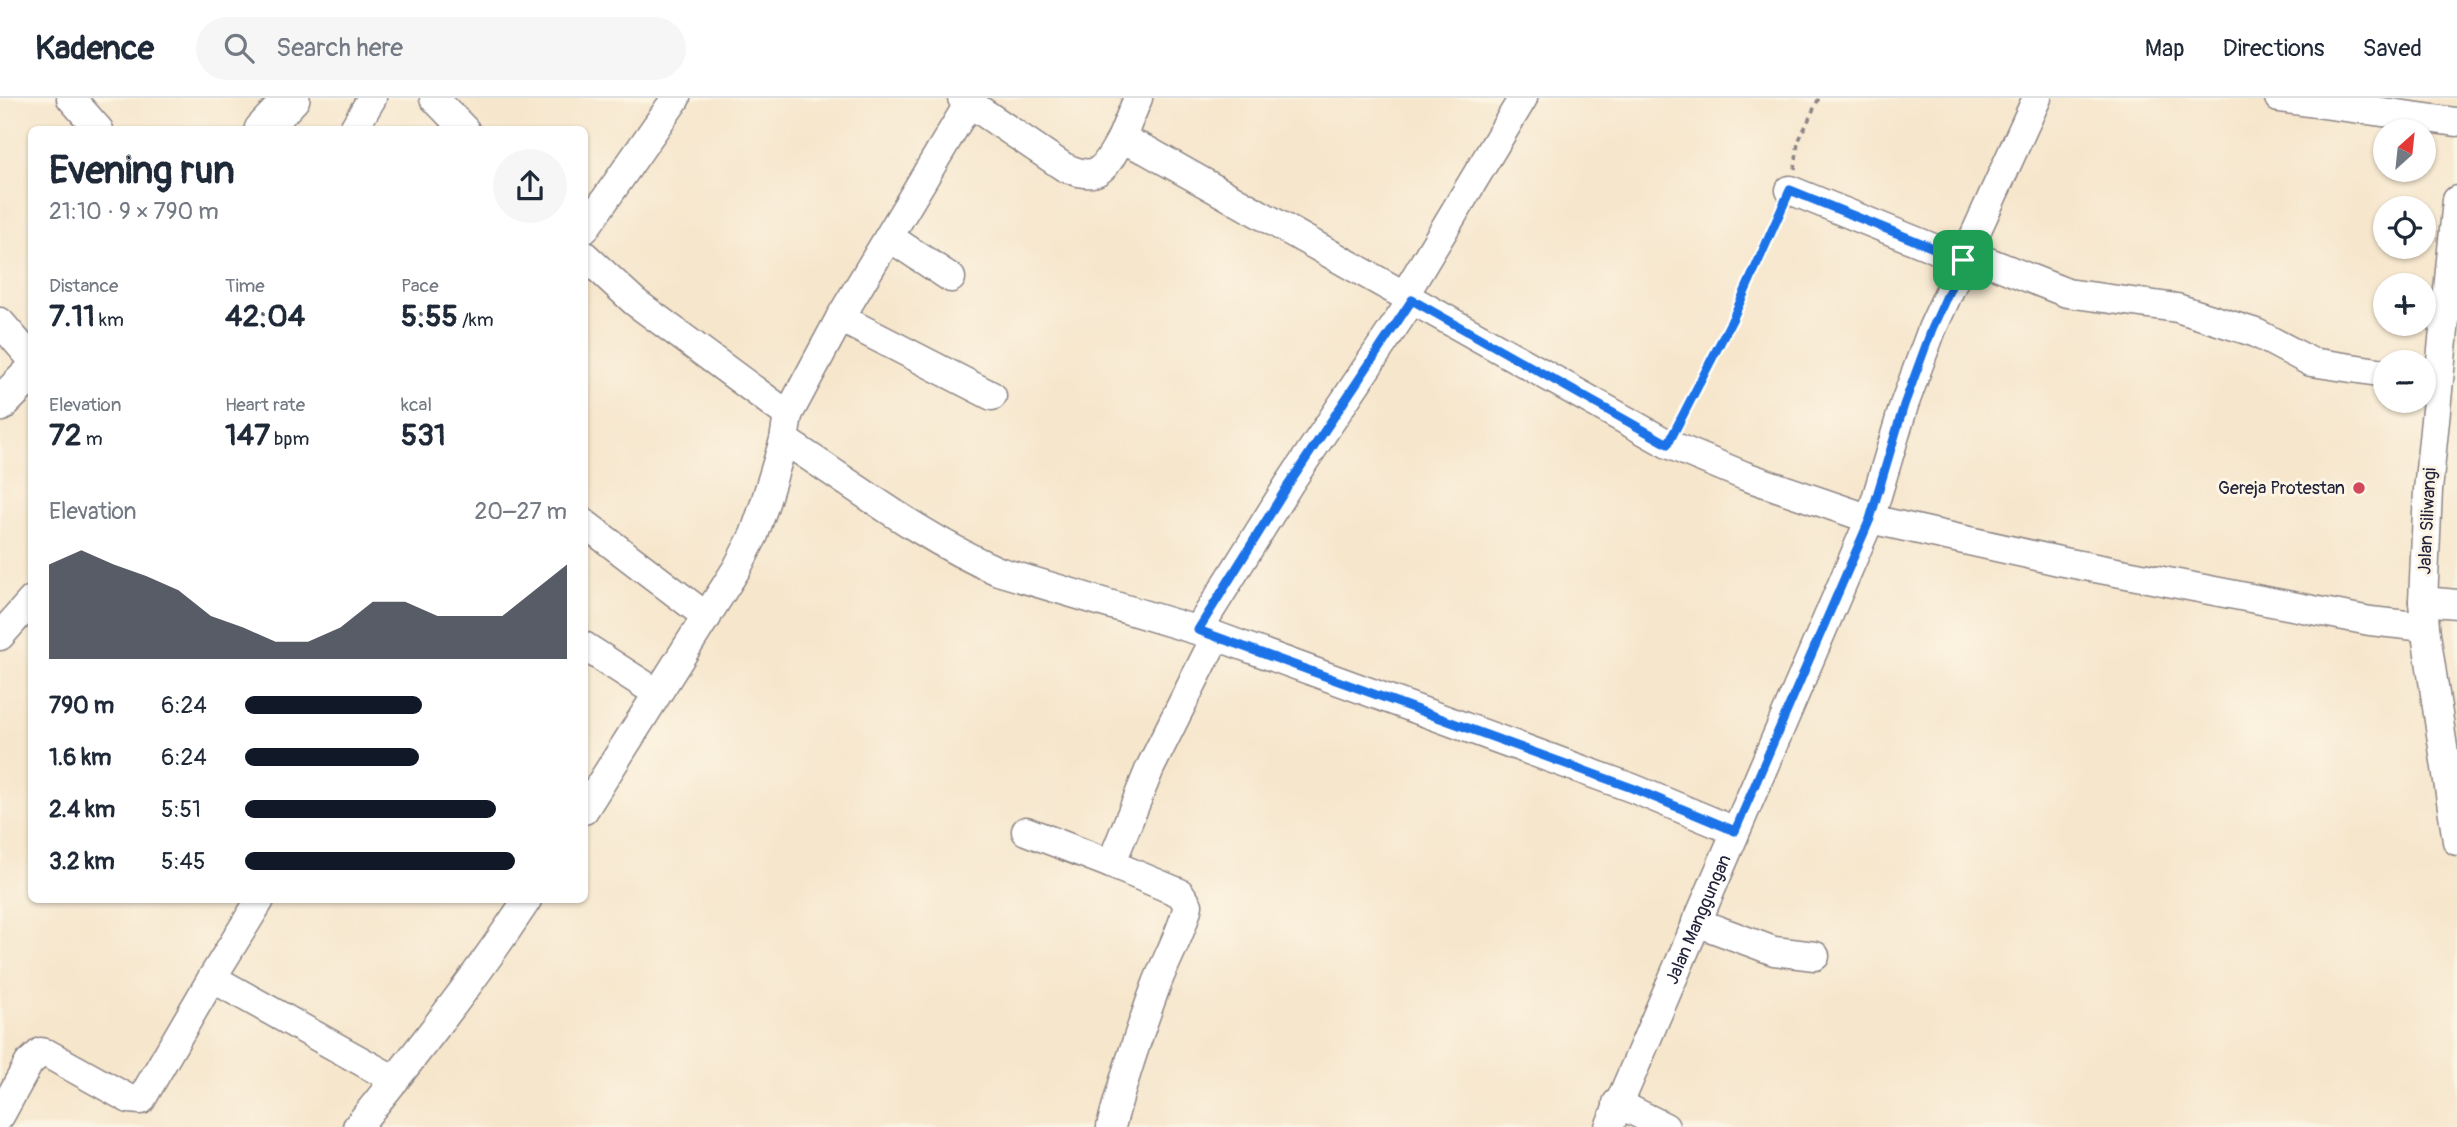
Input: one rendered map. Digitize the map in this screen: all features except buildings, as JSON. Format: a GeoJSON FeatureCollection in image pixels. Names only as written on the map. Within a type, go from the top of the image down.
{"type":"FeatureCollection","features":[{"type":"Feature","properties":{"kind":"main road"},"geometry":{"type":"LineString","coordinates":[[266,126],[292,98]]}},
{"type":"Feature","properties":{"kind":"main road"},"geometry":{"type":"LineString","coordinates":[[0,404],[28,376]]}},
{"type":"Feature","properties":{"kind":"street"},"geometry":{"type":"LineString","coordinates":[[72,98],[96,126]]}},
{"type":"Feature","properties":{"kind":"street"},"geometry":{"type":"LineString","coordinates":[[355,126],[372,98]]}},
{"type":"Feature","properties":{"kind":"street"},"geometry":{"type":"LineString","coordinates":[[434,98],[461,126]]}},
{"type":"Feature","properties":{"kind":"street"},"geometry":{"type":"LineString","coordinates":[[588,224],[676,98]]}},
{"type":"Feature","properties":{"kind":"street"},"geometry":{"type":"LineString","coordinates":[[588,804],[737,568],[754,535],[786,428],[840,318],[968,100],[1065,167],[1077,173],[1091,175],[1100,172],[1108,163],[1138,98]]}},
{"type":"Feature","properties":{"kind":"street"},"geometry":{"type":"LineString","coordinates":[[1111,864],[1207,633],[1289,484],[1408,298],[1523,98]]}},
{"type":"Feature","properties":{"kind":"street"},"geometry":{"type":"LineString","coordinates":[[2279,98],[2456,122]]}},
{"type":"Feature","properties":{"kind":"street"},"geometry":{"type":"LineString","coordinates":[[2452,98],[2457,128]]}},
{"type":"Feature","properties":{"kind":"street","name":"Jalan Manggungan"},"geometry":{"type":"LineString","coordinates":[[1613,1115],[1870,519],[1904,405],[1932,329],[2034,99]]}},
{"type":"Feature","properties":{"kind":"street"},"geometry":{"type":"LineString","coordinates":[[1121,139],[1182,170],[1668,444],[1745,476],[1870,519],[2059,561],[2370,621],[2424,614],[2457,604]]}},
{"type":"Feature","properties":{"kind":"street"},"geometry":{"type":"LineString","coordinates":[[1790,190],[2067,293],[2177,308],[2256,333],[2311,362],[2373,371]]}},
{"type":"Feature","properties":{"kind":"street","name":"Jalan Siliwangi"},"geometry":{"type":"LineString","coordinates":[[2436,358],[2452,298],[2457,200]]}},
{"type":"Feature","properties":{"kind":"street"},"geometry":{"type":"LineString","coordinates":[[888,237],[951,278]]}},
{"type":"Feature","properties":{"kind":"street"},"geometry":{"type":"LineString","coordinates":[[588,260],[786,428],[936,539],[980,563],[1010,575],[1207,633],[1632,788],[1735,831]]}},
{"type":"Feature","properties":{"kind":"street"},"geometry":{"type":"LineString","coordinates":[[840,318],[992,396]]}},
{"type":"Feature","properties":{"kind":"street"},"geometry":{"type":"LineString","coordinates":[[0,322],[28,354]]}},
{"type":"Feature","properties":{"kind":"street","name":"Jalan Siliwangi"},"geometry":{"type":"LineString","coordinates":[[2429,413],[2424,614],[2457,841]]}},
{"type":"Feature","properties":{"kind":"street"},"geometry":{"type":"LineString","coordinates":[[588,526],[707,617]]}},
{"type":"Feature","properties":{"kind":"street"},"geometry":{"type":"LineString","coordinates":[[0,636],[28,604]]}},
{"type":"Feature","properties":{"kind":"street"},"geometry":{"type":"LineString","coordinates":[[588,649],[657,693]]}},
{"type":"Feature","properties":{"kind":"street"},"geometry":{"type":"LineString","coordinates":[[1027,831],[1180,893],[1188,905],[1157,984],[1111,1127]]}},
{"type":"Feature","properties":{"kind":"street"},"geometry":{"type":"LineString","coordinates":[[0,1115],[29,1063],[41,1052],[129,1099],[141,1100],[258,903]]}},
{"type":"Feature","properties":{"kind":"street"},"geometry":{"type":"LineString","coordinates":[[358,1127],[481,969],[525,903]]}},
{"type":"Feature","properties":{"kind":"street"},"geometry":{"type":"LineString","coordinates":[[1696,922],[1774,951],[1815,956]]}},
{"type":"Feature","properties":{"kind":"street"},"geometry":{"type":"LineString","coordinates":[[212,978],[395,1080]]}},
{"type":"Feature","properties":{"kind":"street"},"geometry":{"type":"LineString","coordinates":[[1613,1115],[1665,1127]]}},
{"type":"Feature","properties":{"kind":"path"},"geometry":{"type":"LineString","coordinates":[[1668,444],[1733,318],[1790,190],[1798,159],[1798,142],[1819,98]]}},
{"type":"Feature","properties":{"kind":"place","name":"Gereja Protestan"},"geometry":{"type":"Point","coordinates":[2359,488]}},
{"type":"Feature","properties":{"kind":"route"},"geometry":{"type":"LineString","coordinates":[[1790,190],[1963,260],[1932,329],[1904,405],[1870,519],[1735,831],[1632,788],[1198,630],[1289,484],[1412,300],[1668,444],[1733,318],[1790,190]]}}]}
